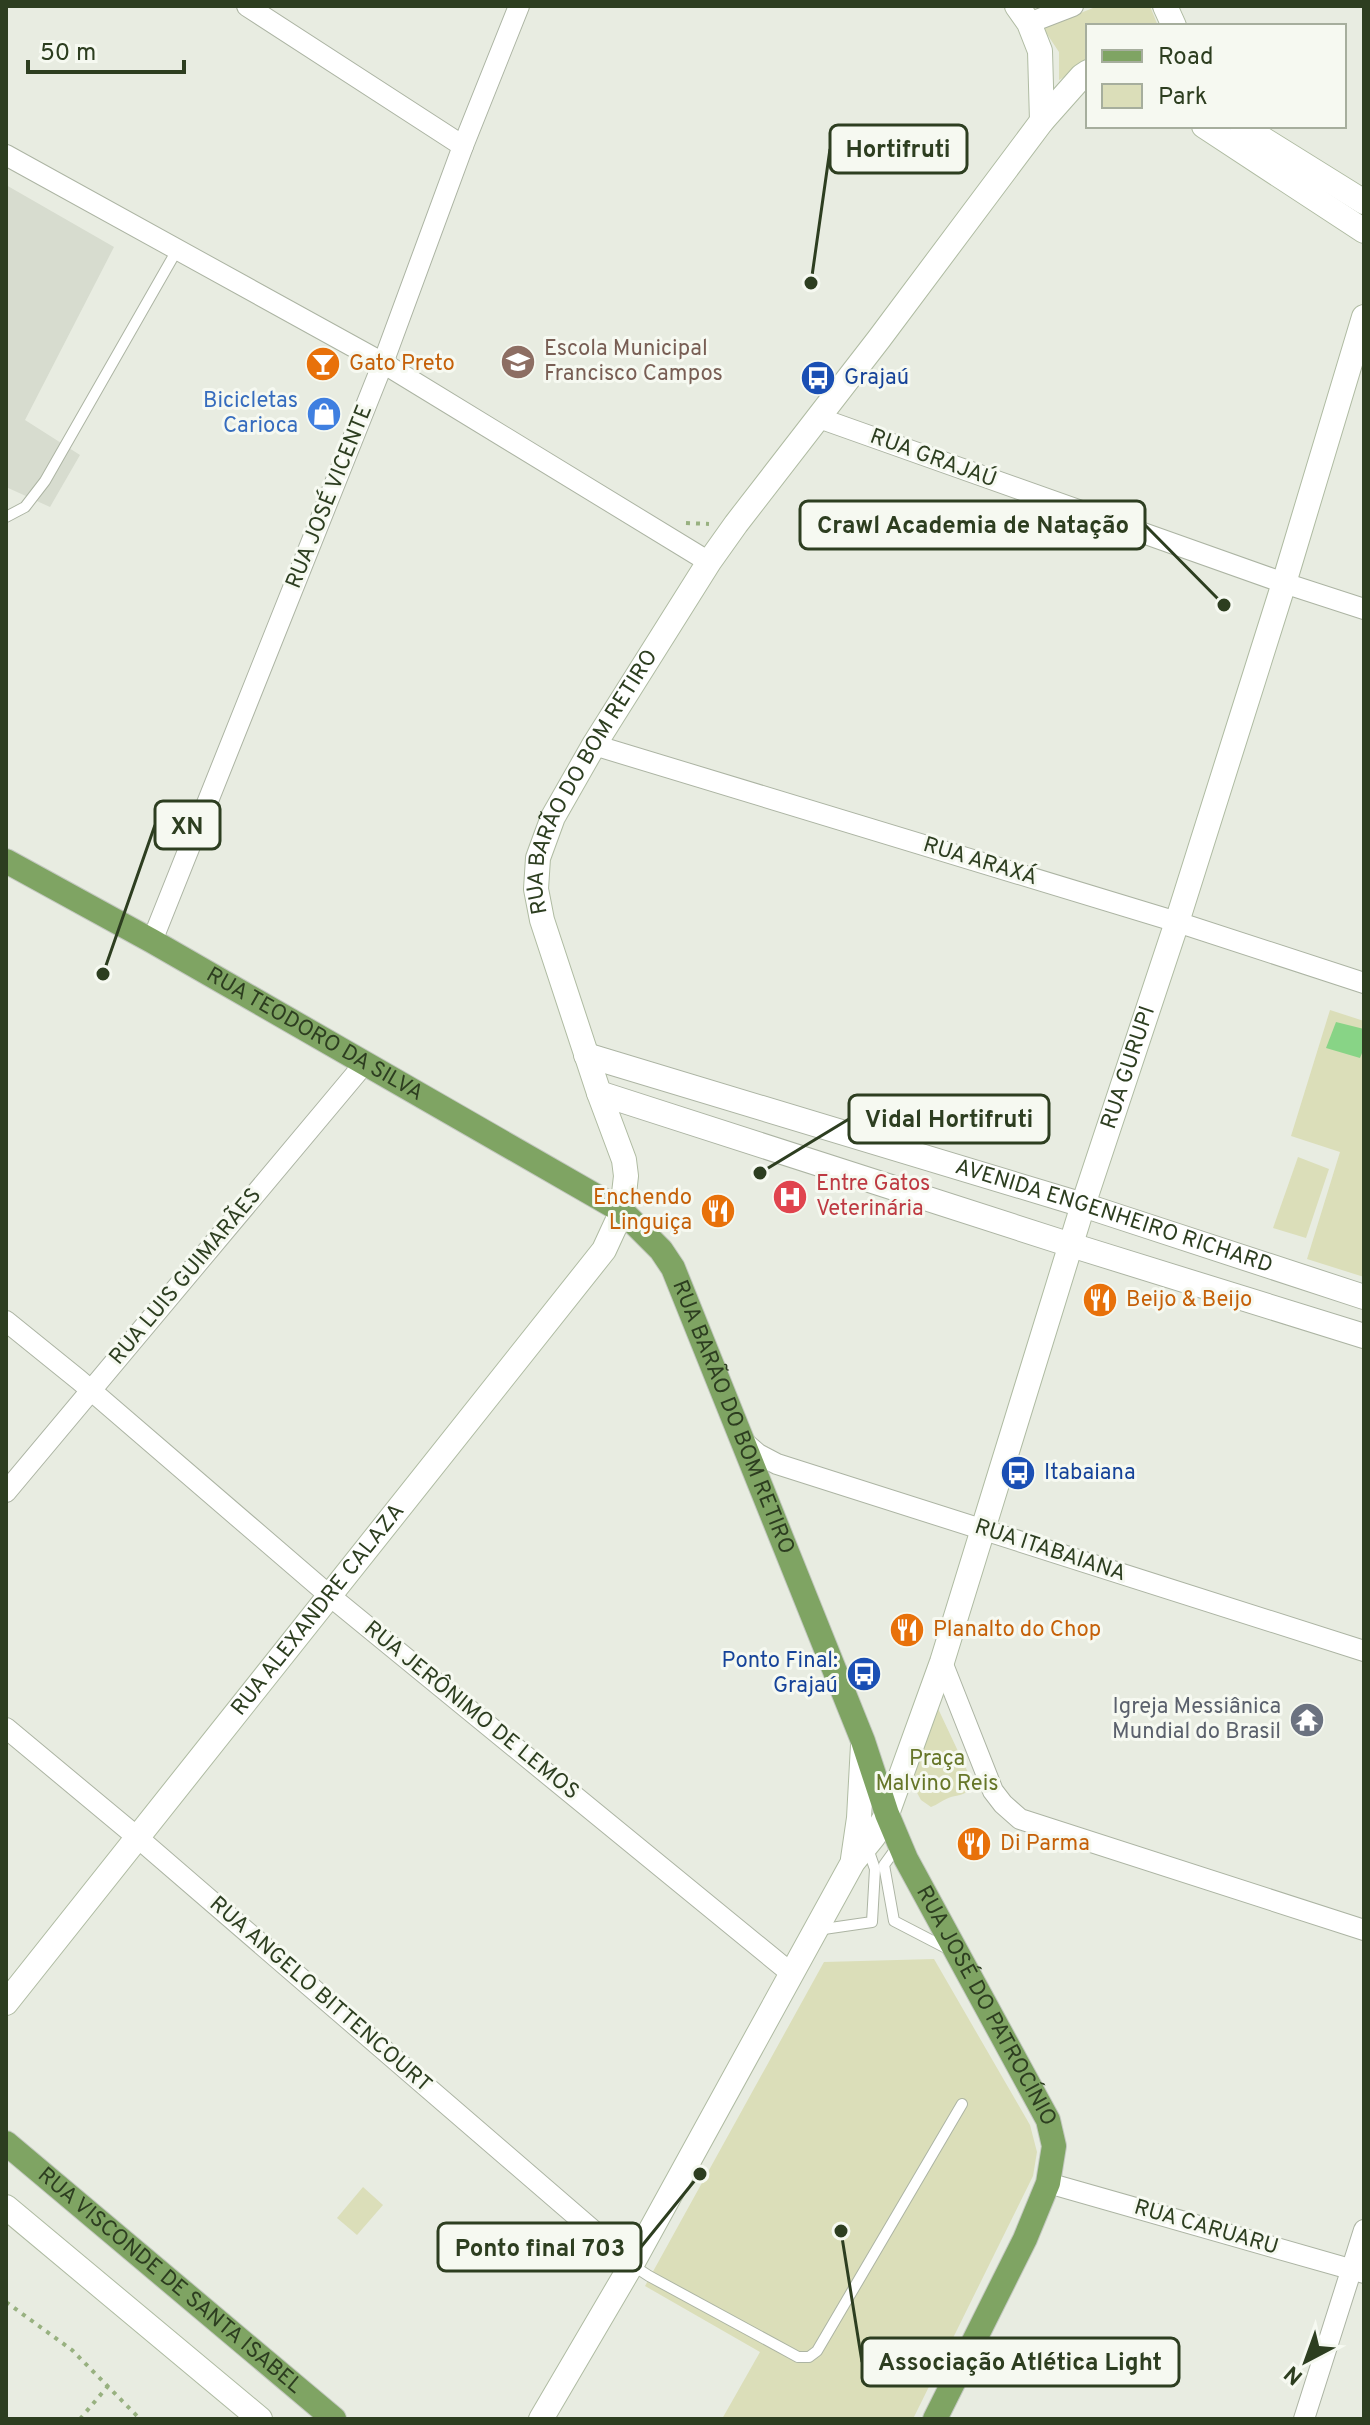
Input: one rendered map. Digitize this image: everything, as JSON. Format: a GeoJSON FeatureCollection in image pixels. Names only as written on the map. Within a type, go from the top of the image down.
{"type":"FeatureCollection","features":[{"type":"Feature","properties":{"kind":"main road"},"geometry":{"type":"LineString","coordinates":[[1023,15],[1040,51],[1042,121]]}},
{"type":"Feature","properties":{"kind":"main road","name":"RUA BARÃO DO BOM RETIRO"},"geometry":{"type":"LineString","coordinates":[[541,2419],[632,2264],[815,1930],[887,1814],[863,1741],[673,1268],[655,1242],[622,1211],[626,1176],[624,1160],[542,920],[536,889],[538,858],[553,817],[594,745],[709,562],[1042,121],[1086,73]]}},
{"type":"Feature","properties":{"kind":"main road"},"geometry":{"type":"LineString","coordinates":[[1207,128],[1364,231]]}},
{"type":"Feature","properties":{"kind":"main road"},"geometry":{"type":"LineString","coordinates":[[1245,128],[1364,202]]}},
{"type":"Feature","properties":{"kind":"main road","name":"RUA GURUPI"},"geometry":{"type":"LineString","coordinates":[[887,1814],[942,1662],[1083,1205],[1177,922],[1284,583],[1364,317]]}},
{"type":"Feature","properties":{"kind":"main road","name":"RUA TEODORO DA SILVA"},"geometry":{"type":"LineString","coordinates":[[6,861],[152,941],[622,1211]]}},
{"type":"Feature","properties":{"kind":"main road","name":"AVENIDA ENGENHEIRO RICHARD"},"geometry":{"type":"LineString","coordinates":[[586,1055],[1083,1205],[1364,1297]]}},
{"type":"Feature","properties":{"kind":"main road","name":"AVENIDA ENGENHEIRO RICHARD"},"geometry":{"type":"LineString","coordinates":[[599,1093],[1364,1336]]}},
{"type":"Feature","properties":{"kind":"main road","name":"RUA ALEXANDRE CALAZA"},"geometry":{"type":"LineString","coordinates":[[6,2003],[594,1264],[622,1211]]}},
{"type":"Feature","properties":{"kind":"main road","name":"RUA BARÃO DO BOM RETIRO"},"geometry":{"type":"LineString","coordinates":[[860,1853],[863,1741]]}},
{"type":"Feature","properties":{"kind":"main road","name":"RUA JOSÉ DO PATROCÍNIO"},"geometry":{"type":"LineString","coordinates":[[887,1814],[957,1953],[1048,2120],[1054,2146],[1048,2183],[1025,2239],[935,2419]]}},
{"type":"Feature","properties":{"kind":"main road","name":"RUA VISCONDE DE SANTA ISABEL"},"geometry":{"type":"LineString","coordinates":[[6,2143],[334,2419]]}},
{"type":"Feature","properties":{"kind":"main road"},"geometry":{"type":"LineString","coordinates":[[6,2207],[260,2419]]}},
{"type":"Feature","properties":{"kind":"street"},"geometry":{"type":"LineString","coordinates":[[247,6],[463,146]]}},
{"type":"Feature","properties":{"kind":"street","name":"RUA JOSÉ VICENTE"},"geometry":{"type":"LineString","coordinates":[[152,941],[383,363],[463,146],[519,6]]}},
{"type":"Feature","properties":{"kind":"street"},"geometry":{"type":"LineString","coordinates":[[1023,15],[1073,6]]}},
{"type":"Feature","properties":{"kind":"street"},"geometry":{"type":"LineString","coordinates":[[6,155],[383,363],[709,562]]}},
{"type":"Feature","properties":{"kind":"street","name":"RUA GRAJAÚ"},"geometry":{"type":"LineString","coordinates":[[819,418],[1364,609]]}},
{"type":"Feature","properties":{"kind":"street","name":"RUA ARAXÁ"},"geometry":{"type":"LineString","coordinates":[[594,745],[1177,922],[1364,983]]}},
{"type":"Feature","properties":{"kind":"street","name":"RUA LUIS GUIMARÃES"},"geometry":{"type":"LineString","coordinates":[[6,1492],[365,1063]]}},
{"type":"Feature","properties":{"kind":"street","name":"RUA JERÔNIMO DE LEMOS"},"geometry":{"type":"LineString","coordinates":[[6,1321],[330,1596],[792,1974]]}},
{"type":"Feature","properties":{"kind":"street","name":"RUA ITABAIANA"},"geometry":{"type":"LineString","coordinates":[[743,1441],[777,1464],[1364,1651]]}},
{"type":"Feature","properties":{"kind":"street"},"geometry":{"type":"LineString","coordinates":[[942,1662],[993,1791],[1020,1819],[1364,1930]]}},
{"type":"Feature","properties":{"kind":"street","name":"RUA ANGELO BITTENCOURT"},"geometry":{"type":"LineString","coordinates":[[6,1728],[137,1837],[632,2264]]}},
{"type":"Feature","properties":{"kind":"street","name":"RUA CARUARU"},"geometry":{"type":"LineString","coordinates":[[1048,2183],[1357,2271]]}},
{"type":"Feature","properties":{"kind":"street"},"geometry":{"type":"LineString","coordinates":[[1304,2419],[1357,2271],[1364,2230]]}},
{"type":"Feature","properties":{"kind":"lane"},"geometry":{"type":"LineString","coordinates":[[6,517],[25,507],[45,481],[177,250]]}},
{"type":"Feature","properties":{"kind":"lane"},"geometry":{"type":"LineString","coordinates":[[900,1844],[884,1865],[894,1921],[957,1953]]}},
{"type":"Feature","properties":{"kind":"lane"},"geometry":{"type":"LineString","coordinates":[[815,1930],[872,1922],[875,1869],[860,1853]]}},
{"type":"Feature","properties":{"kind":"lane"},"geometry":{"type":"LineString","coordinates":[[632,2264],[798,2357],[809,2357],[817,2351],[962,2104]]}},
{"type":"Feature","properties":{"kind":"path"},"geometry":{"type":"LineString","coordinates":[[647,523],[736,524]]}},
{"type":"Feature","properties":{"kind":"path"},"geometry":{"type":"LineString","coordinates":[[6,2302],[72,2350],[140,2419]]}},
{"type":"Feature","properties":{"kind":"path"},"geometry":{"type":"LineString","coordinates":[[80,2419],[108,2386]]}},
{"type":"Feature","properties":{"kind":"shaded area"},"geometry":{"type":"Polygon","coordinates":[[[6,185],[114,247],[25,420],[80,455],[50,507],[6,487],[6,185]]]}},
{"type":"Feature","properties":{"kind":"shaded area"},"geometry":{"type":"Polygon","coordinates":[[[1336,1022],[1364,1029],[1364,1048],[1360,1058],[1326,1048],[1336,1022]]]}},
{"type":"Feature","properties":{"kind":"green space"},"geometry":{"type":"Polygon","coordinates":[[[1098,6],[1150,6],[1157,24],[1086,24],[1086,64],[1059,80],[1059,52],[1043,28],[1098,6]]]}},
{"type":"Feature","properties":{"kind":"green space"},"geometry":{"type":"Polygon","coordinates":[[[1330,1010],[1364,1021],[1364,1277],[1307,1259],[1340,1152],[1291,1136],[1330,1010]]]}},
{"type":"Feature","properties":{"kind":"green space"},"geometry":{"type":"Polygon","coordinates":[[[1298,1157],[1329,1169],[1306,1238],[1273,1228],[1298,1157]]]}},
{"type":"Feature","properties":{"kind":"green space","name":"Praça Malvino Reis"},"geometry":{"type":"Polygon","coordinates":[[[934,1700],[972,1781],[964,1794],[931,1807],[921,1800],[905,1771],[934,1700]]]}},
{"type":"Feature","properties":{"kind":"green space"},"geometry":{"type":"Polygon","coordinates":[[[934,1959],[1030,2125],[1037,2152],[1033,2176],[913,2419],[722,2419],[760,2352],[645,2286],[824,1962],[934,1959]]]}},
{"type":"Feature","properties":{"kind":"green space"},"geometry":{"type":"Polygon","coordinates":[[[363,2187],[383,2205],[357,2235],[337,2218],[363,2187]]]}},
{"type":"Feature","properties":{"kind":"place","name":"Hortifruti"},"geometry":{"type":"Point","coordinates":[811,283]}},
{"type":"Feature","properties":{"kind":"place","name":"Escola Municipal Francisco Campos"},"geometry":{"type":"Point","coordinates":[518,362]}},
{"type":"Feature","properties":{"kind":"place","name":"Gato Preto"},"geometry":{"type":"Point","coordinates":[323,364]}},
{"type":"Feature","properties":{"kind":"place","name":"Grajaú"},"geometry":{"type":"Point","coordinates":[818,378]}},
{"type":"Feature","properties":{"kind":"place","name":"Bicicletas Carioca"},"geometry":{"type":"Point","coordinates":[324,414]}},
{"type":"Feature","properties":{"kind":"place","name":"Crawl Academia de Natação"},"geometry":{"type":"Point","coordinates":[1224,605]}},
{"type":"Feature","properties":{"kind":"place","name":"XN"},"geometry":{"type":"Point","coordinates":[103,974]}},
{"type":"Feature","properties":{"kind":"place","name":"Vidal Hortifruti"},"geometry":{"type":"Point","coordinates":[760,1173]}},
{"type":"Feature","properties":{"kind":"place","name":"Entre Gatos Veterinária"},"geometry":{"type":"Point","coordinates":[790,1197]}},
{"type":"Feature","properties":{"kind":"place","name":"Enchendo Linguiça"},"geometry":{"type":"Point","coordinates":[718,1211]}},
{"type":"Feature","properties":{"kind":"place","name":"Beijo & Beijo"},"geometry":{"type":"Point","coordinates":[1100,1300]}},
{"type":"Feature","properties":{"kind":"place","name":"Itabaiana"},"geometry":{"type":"Point","coordinates":[1018,1473]}},
{"type":"Feature","properties":{"kind":"place","name":"Planalto do Chop"},"geometry":{"type":"Point","coordinates":[907,1630]}},
{"type":"Feature","properties":{"kind":"place","name":"Ponto Final: Grajaú"},"geometry":{"type":"Point","coordinates":[864,1674]}},
{"type":"Feature","properties":{"kind":"place","name":"Igreja Messiânica Mundial do Brasil"},"geometry":{"type":"Point","coordinates":[1307,1720]}},
{"type":"Feature","properties":{"kind":"place","name":"Di Parma"},"geometry":{"type":"Point","coordinates":[974,1844]}},
{"type":"Feature","properties":{"kind":"place","name":"Ponto final 703"},"geometry":{"type":"Point","coordinates":[700,2174]}},
{"type":"Feature","properties":{"kind":"place","name":"Associação Atlética Light"},"geometry":{"type":"Point","coordinates":[841,2231]}}]}
